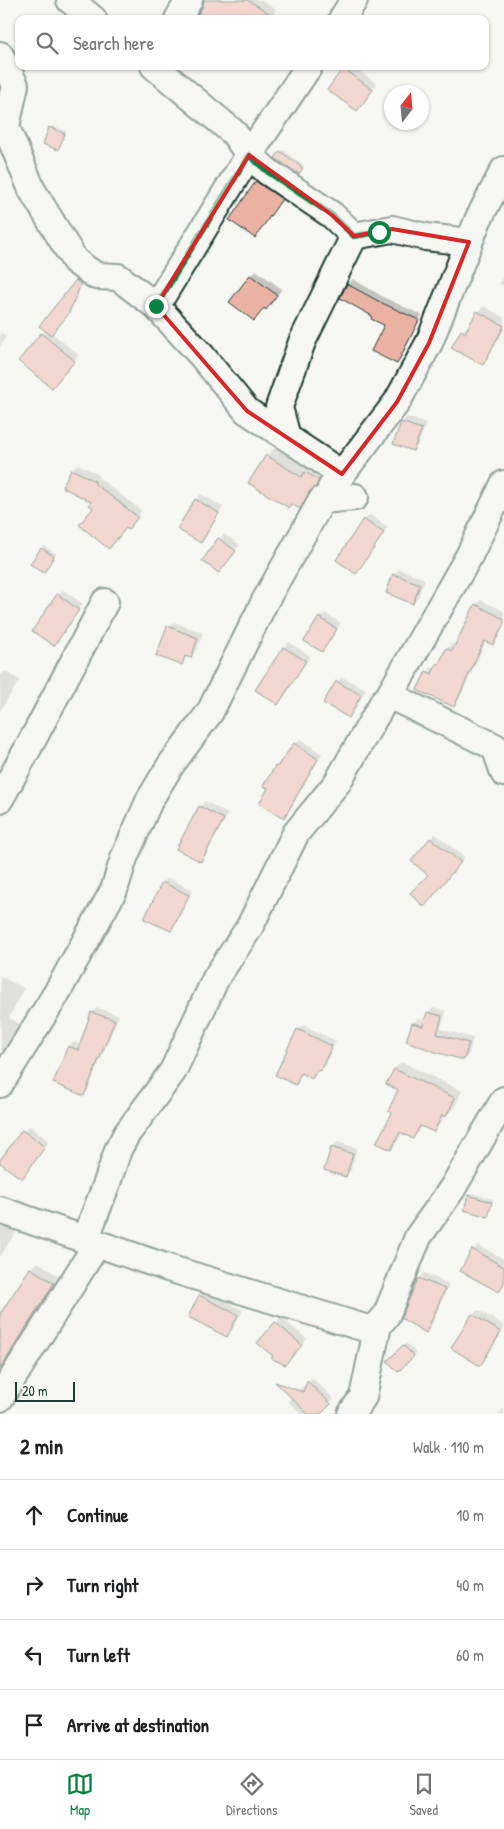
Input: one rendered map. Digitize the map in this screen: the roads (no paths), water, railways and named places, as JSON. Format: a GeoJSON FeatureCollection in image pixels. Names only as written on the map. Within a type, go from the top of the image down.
{"type":"FeatureCollection","features":[{"type":"Feature","properties":{"kind":"street"},"geometry":{"type":"LineString","coordinates":[[70,0],[89,15]]}},
{"type":"Feature","properties":{"kind":"street"},"geometry":{"type":"LineString","coordinates":[[180,15],[189,0]]}},
{"type":"Feature","properties":{"kind":"street"},"geometry":{"type":"LineString","coordinates":[[345,15],[354,0]]}},
{"type":"Feature","properties":{"kind":"street"},"geometry":{"type":"LineString","coordinates":[[0,55],[14,85],[6,127],[32,190],[75,261],[96,276],[118,278],[156,306],[202,356],[247,411],[342,474]]}},
{"type":"Feature","properties":{"kind":"street"},"geometry":{"type":"LineString","coordinates":[[159,70],[234,133],[249,155],[268,172],[332,215],[354,236]]}},
{"type":"Feature","properties":{"kind":"street"},"geometry":{"type":"LineString","coordinates":[[156,306],[249,155],[306,70]]}},
{"type":"Feature","properties":{"kind":"street"},"geometry":{"type":"LineString","coordinates":[[0,1084],[55,996],[114,890],[124,858],[150,799],[170,766],[210,712],[265,601],[322,500],[397,402],[429,344],[478,220],[504,170]]}},
{"type":"Feature","properties":{"kind":"street"},"geometry":{"type":"LineString","coordinates":[[354,236],[392,229],[426,238],[469,242]]}},
{"type":"Feature","properties":{"kind":"street"},"geometry":{"type":"LineString","coordinates":[[287,437],[279,407],[302,342],[354,236]]}},
{"type":"Feature","properties":{"kind":"street"},"geometry":{"type":"LineString","coordinates":[[0,1398],[91,1242],[107,1183],[118,1150],[126,1135],[173,1071],[216,978],[249,928],[296,833],[337,783],[384,701],[388,698],[469,556],[504,484]]}},
{"type":"Feature","properties":{"kind":"street"},"geometry":{"type":"LineString","coordinates":[[322,500],[355,496]]}},
{"type":"Feature","properties":{"kind":"street"},"geometry":{"type":"LineString","coordinates":[[0,799],[105,602]]}},
{"type":"Feature","properties":{"kind":"street"},"geometry":{"type":"LineString","coordinates":[[388,698],[393,698],[495,748],[504,773]]}},
{"type":"Feature","properties":{"kind":"street"},"geometry":{"type":"LineString","coordinates":[[0,1210],[91,1242],[368,1329],[378,1325],[386,1316],[418,1238],[452,1189],[504,1100]]}},
{"type":"Feature","properties":{"kind":"street"},"geometry":{"type":"LineString","coordinates":[[351,1414],[363,1397],[378,1325]]}}]}
